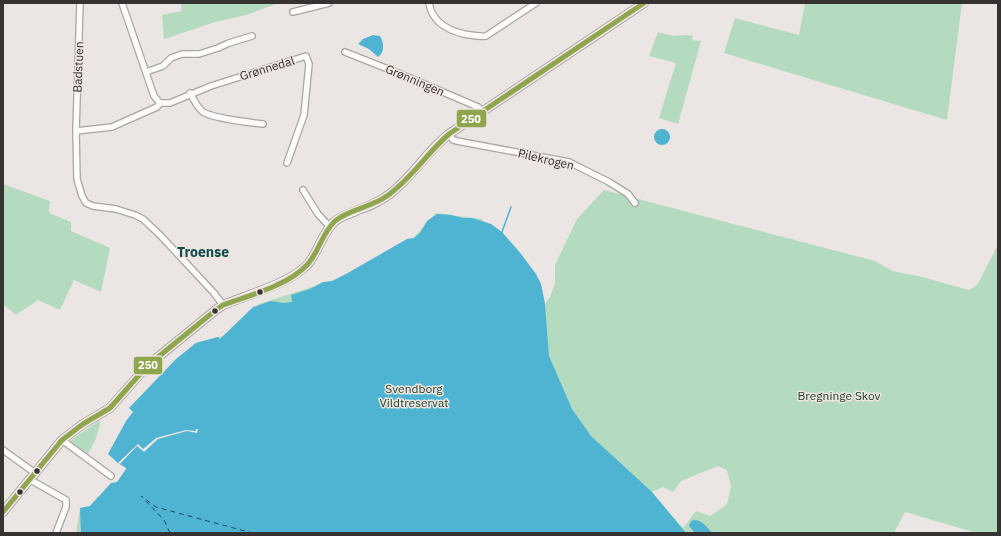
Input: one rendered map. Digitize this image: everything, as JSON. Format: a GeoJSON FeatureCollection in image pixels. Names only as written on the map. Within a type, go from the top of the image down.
{"type":"FeatureCollection","features":[{"type":"Feature","properties":{"kind":"street","name":"Badstuen"},"geometry":{"type":"LineString","coordinates":[[80,3],[76,132],[77,179],[82,196],[86,203],[93,206],[116,209],[143,219],[182,258],[223,305]]}},
{"type":"Feature","properties":{"kind":"street"},"geometry":{"type":"LineString","coordinates":[[122,3],[154,96],[160,103]]}},
{"type":"Feature","properties":{"kind":"street"},"geometry":{"type":"LineString","coordinates":[[294,12],[329,3]]}},
{"type":"Feature","properties":{"kind":"street"},"geometry":{"type":"LineString","coordinates":[[429,3],[434,17],[442,26],[447,29],[480,37],[486,36],[536,3]]}},
{"type":"Feature","properties":{"kind":"street"},"geometry":{"type":"LineString","coordinates":[[3,512],[62,440],[83,424],[110,408],[147,366],[223,305],[271,286],[297,273],[312,259],[330,227],[339,219],[376,203],[389,194],[401,184],[436,145],[449,134],[644,3]]}},
{"type":"Feature","properties":{"kind":"street"},"geometry":{"type":"LineString","coordinates":[[302,10],[304,17]]}},
{"type":"Feature","properties":{"kind":"street"},"geometry":{"type":"LineString","coordinates":[[146,72],[163,66],[171,58],[182,54],[199,54],[252,36]]}},
{"type":"Feature","properties":{"kind":"street","name":"Grønningen"},"geometry":{"type":"LineString","coordinates":[[345,52],[437,89],[478,107],[482,111]]}},
{"type":"Feature","properties":{"kind":"street","name":"Grønnedal"},"geometry":{"type":"LineString","coordinates":[[76,132],[112,127],[157,107],[160,103],[170,103],[190,93],[306,56],[309,64],[304,115],[287,163]]}},
{"type":"Feature","properties":{"kind":"street"},"geometry":{"type":"LineString","coordinates":[[190,93],[197,106],[211,115],[262,124]]}},
{"type":"Feature","properties":{"kind":"street","name":"Pilekrogen"},"geometry":{"type":"LineString","coordinates":[[449,134],[453,140],[457,141],[569,162],[609,182],[628,194],[635,202]]}},
{"type":"Feature","properties":{"kind":"street"},"geometry":{"type":"LineString","coordinates":[[303,190],[318,214],[330,227]]}},
{"type":"Feature","properties":{"kind":"street"},"geometry":{"type":"LineString","coordinates":[[62,440],[110,476]]}},
{"type":"Feature","properties":{"kind":"street"},"geometry":{"type":"LineString","coordinates":[[3,450],[32,476],[66,500],[66,507],[56,533]]}},
{"type":"Feature","properties":{"kind":"green space"},"geometry":{"type":"Polygon","coordinates":[[[181,3],[279,3],[246,15],[215,22],[164,39],[162,15],[182,11],[181,3]]]}},
{"type":"Feature","properties":{"kind":"green space"},"geometry":{"type":"Polygon","coordinates":[[[805,3],[962,3],[947,120],[724,53],[735,18],[799,35],[805,3]]]}},
{"type":"Feature","properties":{"kind":"green space"},"geometry":{"type":"Polygon","coordinates":[[[658,32],[673,36],[693,36],[692,40],[701,41],[678,124],[659,118],[676,63],[649,56],[658,32]]]}},
{"type":"Feature","properties":{"kind":"green space"},"geometry":{"type":"Polygon","coordinates":[[[3,184],[50,201],[49,213],[71,222],[71,231],[110,248],[101,292],[74,280],[60,310],[38,300],[16,315],[3,304],[3,184]]]}},
{"type":"Feature","properties":{"kind":"green space","name":"Bregninge Skov"},"geometry":{"type":"Polygon","coordinates":[[[604,190],[875,261],[893,271],[922,277],[969,290],[977,285],[998,245],[998,533],[977,533],[905,512],[894,533],[76,533],[80,508],[90,506],[98,496],[135,516],[201,417],[130,409],[195,343],[223,336],[259,304],[343,277],[414,237],[436,213],[481,219],[516,247],[540,281],[547,356],[553,366],[549,356],[545,304],[550,297],[555,283],[555,265],[577,219],[604,190]],[[718,466],[681,481],[673,492],[663,487],[652,492],[644,485],[683,528],[696,511],[710,516],[727,504],[731,487],[727,470],[718,466]]]}},
{"type":"Feature","properties":{"kind":"green space"},"geometry":{"type":"Polygon","coordinates":[[[100,420],[96,439],[86,456],[70,444],[70,441],[100,420]]]}},
{"type":"Feature","properties":{"kind":"water"},"geometry":{"type":"Polygon","coordinates":[[[373,35],[380,36],[382,42],[383,50],[378,57],[369,49],[358,44],[363,39],[373,35]]]}},
{"type":"Feature","properties":{"kind":"water"},"geometry":{"type":"Polygon","coordinates":[[[662,129],[668,131],[670,137],[668,143],[662,145],[656,143],[654,137],[656,131],[662,129]]]}},
{"type":"Feature","properties":{"kind":"water","name":"Svendborg Vildtreservat"},"geometry":{"type":"Polygon","coordinates":[[[437,214],[472,218],[491,224],[502,232],[521,254],[536,274],[541,284],[545,304],[549,356],[572,409],[591,436],[652,492],[686,533],[81,533],[80,508],[90,506],[111,483],[117,482],[126,469],[108,454],[126,421],[133,412],[129,408],[176,359],[196,343],[218,337],[220,339],[253,307],[271,301],[283,303],[292,302],[291,295],[310,289],[323,282],[332,281],[407,239],[414,238],[420,233],[427,221],[437,214]]]}},
{"type":"Feature","properties":{"kind":"water"},"geometry":{"type":"Polygon","coordinates":[[[694,520],[702,523],[712,533],[695,533],[689,526],[691,521],[694,520]]]}},
{"type":"Feature","properties":{"kind":"pier"},"geometry":{"type":"Polygon","coordinates":[[[196,429],[198,429],[197,433],[187,431],[158,439],[144,452],[137,446],[120,464],[118,463],[138,444],[143,449],[156,438],[186,430],[196,431],[196,429]]]}},
{"type":"Feature","properties":{"kind":"waterway"},"geometry":{"type":"LineString","coordinates":[[502,232],[511,207]]}},
{"type":"Feature","properties":{"kind":"ferry route"},"geometry":{"type":"LineString","coordinates":[[170,533],[164,520],[141,496],[156,507],[252,533]]}},
{"type":"Feature","properties":{"kind":"transit line","name":"250"},"geometry":{"type":"LineString","coordinates":[[3,512],[62,440],[83,424],[110,408],[147,366],[217,309],[223,305],[268,289],[289,279],[299,272],[311,260],[327,231],[340,217],[381,200],[387,196],[404,182],[433,149],[449,134],[644,3]]}},
{"type":"Feature","properties":{"kind":"district","name":"Troense"},"geometry":{"type":"Point","coordinates":[203,252]}}]}
